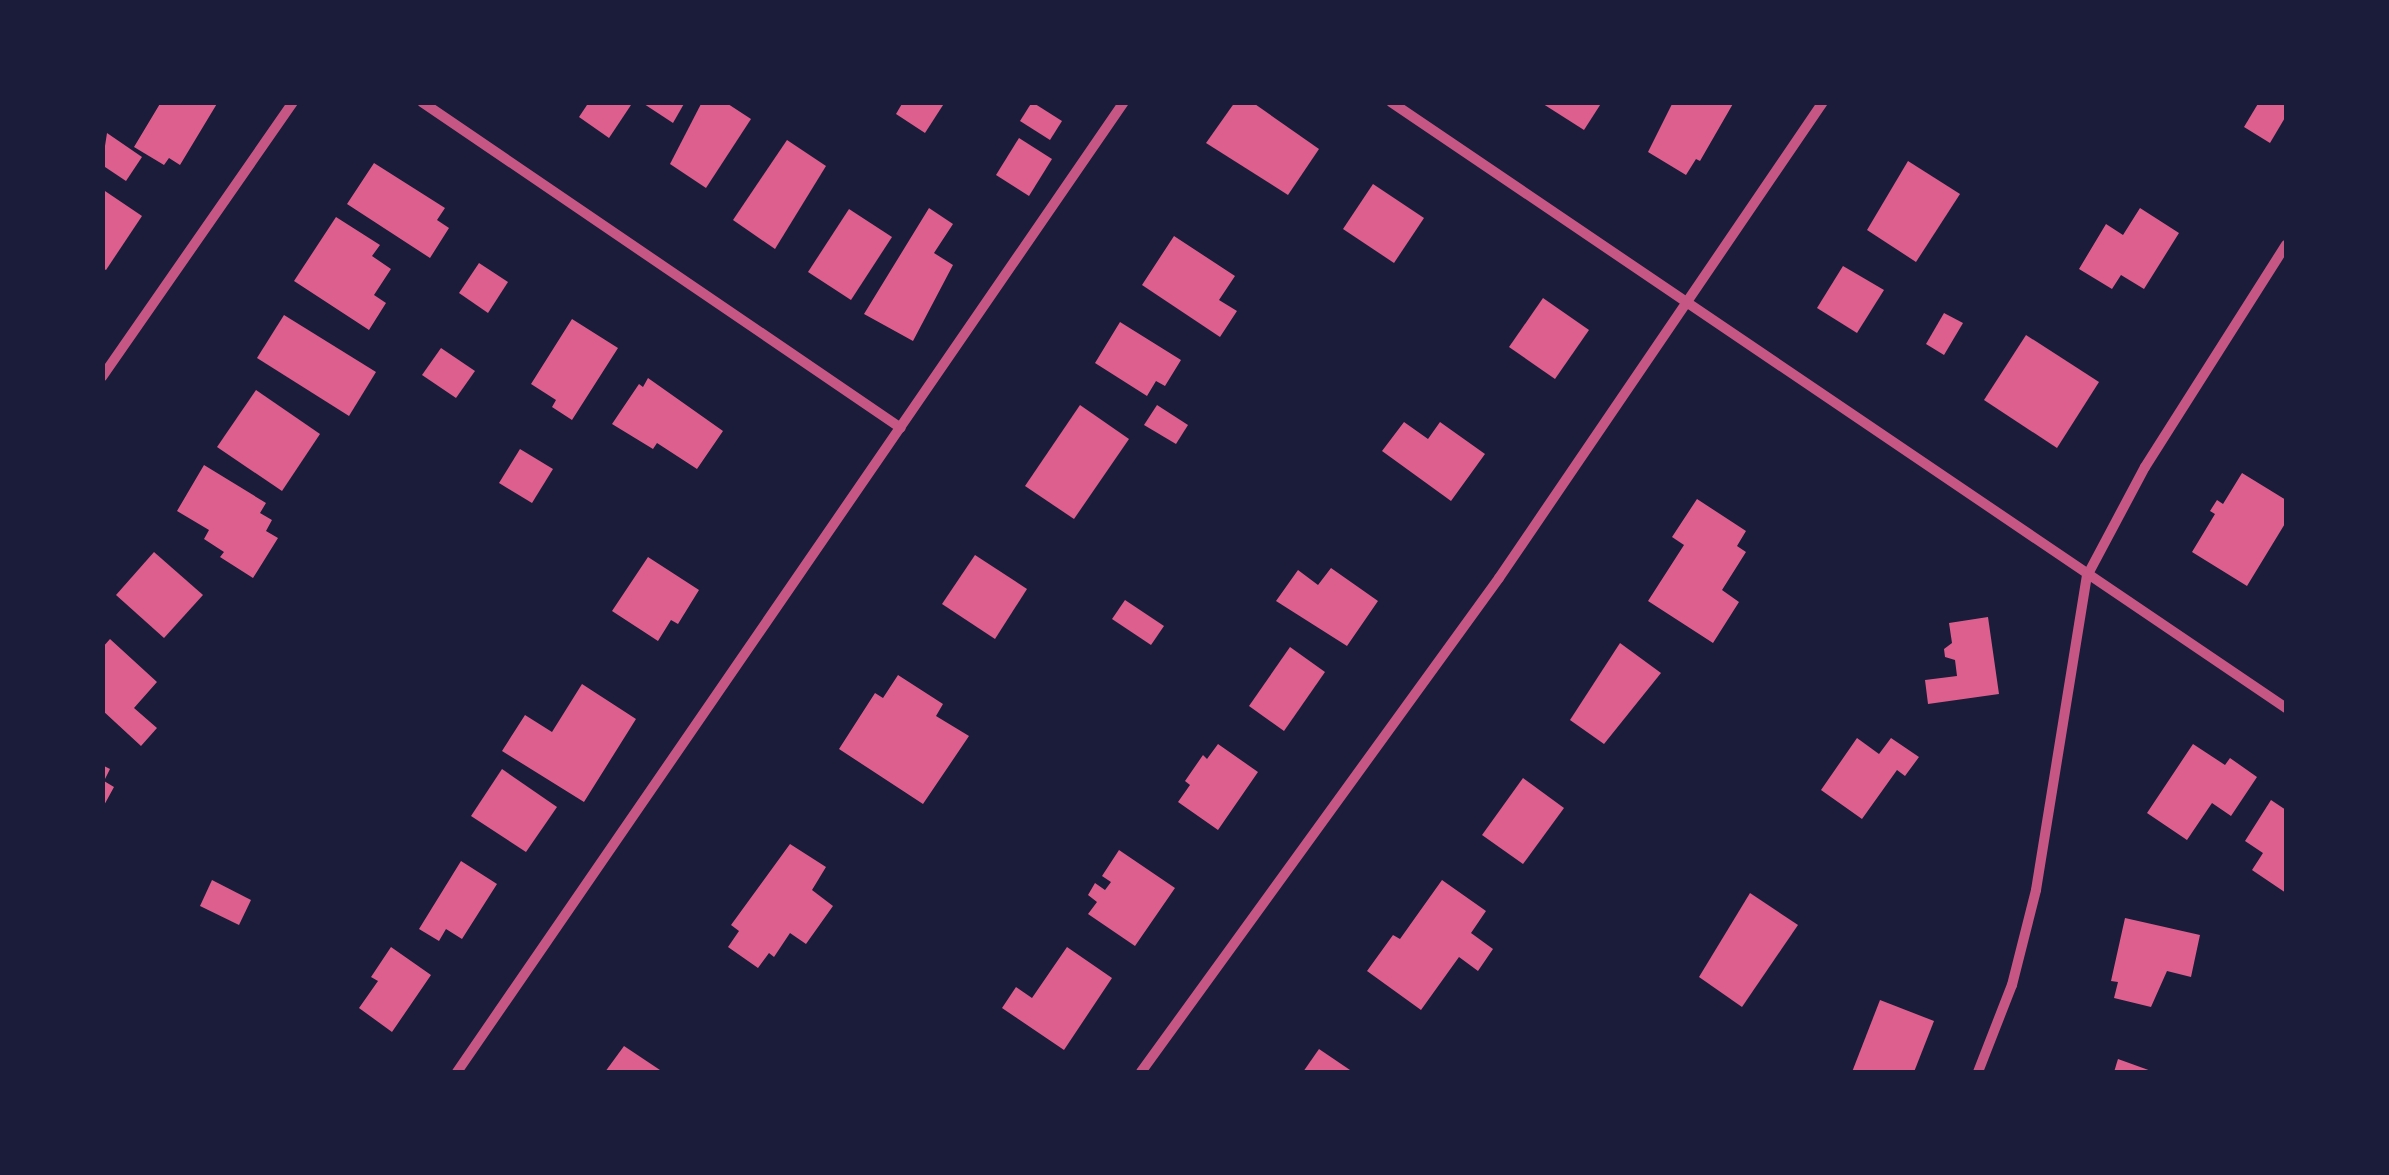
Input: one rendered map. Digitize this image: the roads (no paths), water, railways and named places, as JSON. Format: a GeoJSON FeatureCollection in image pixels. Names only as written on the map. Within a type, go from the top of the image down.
{"type":"FeatureCollection","features":[{"type":"Feature","properties":{"kind":"street"},"geometry":{"type":"LineString","coordinates":[[102,377],[293,102]]}},
{"type":"Feature","properties":{"kind":"street"},"geometry":{"type":"LineString","coordinates":[[422,102],[901,428]]}},
{"type":"Feature","properties":{"kind":"street"},"geometry":{"type":"LineString","coordinates":[[457,1072],[1124,102]]}},
{"type":"Feature","properties":{"kind":"street"},"geometry":{"type":"LineString","coordinates":[[1391,102],[2286,708]]}},
{"type":"Feature","properties":{"kind":"street"},"geometry":{"type":"LineString","coordinates":[[1141,1072],[1500,578],[1690,305],[1823,102]]}},
{"type":"Feature","properties":{"kind":"street"},"geometry":{"type":"LineString","coordinates":[[1978,1072],[2012,985],[2036,890],[2087,576],[2144,467],[2286,245]]}}]}
